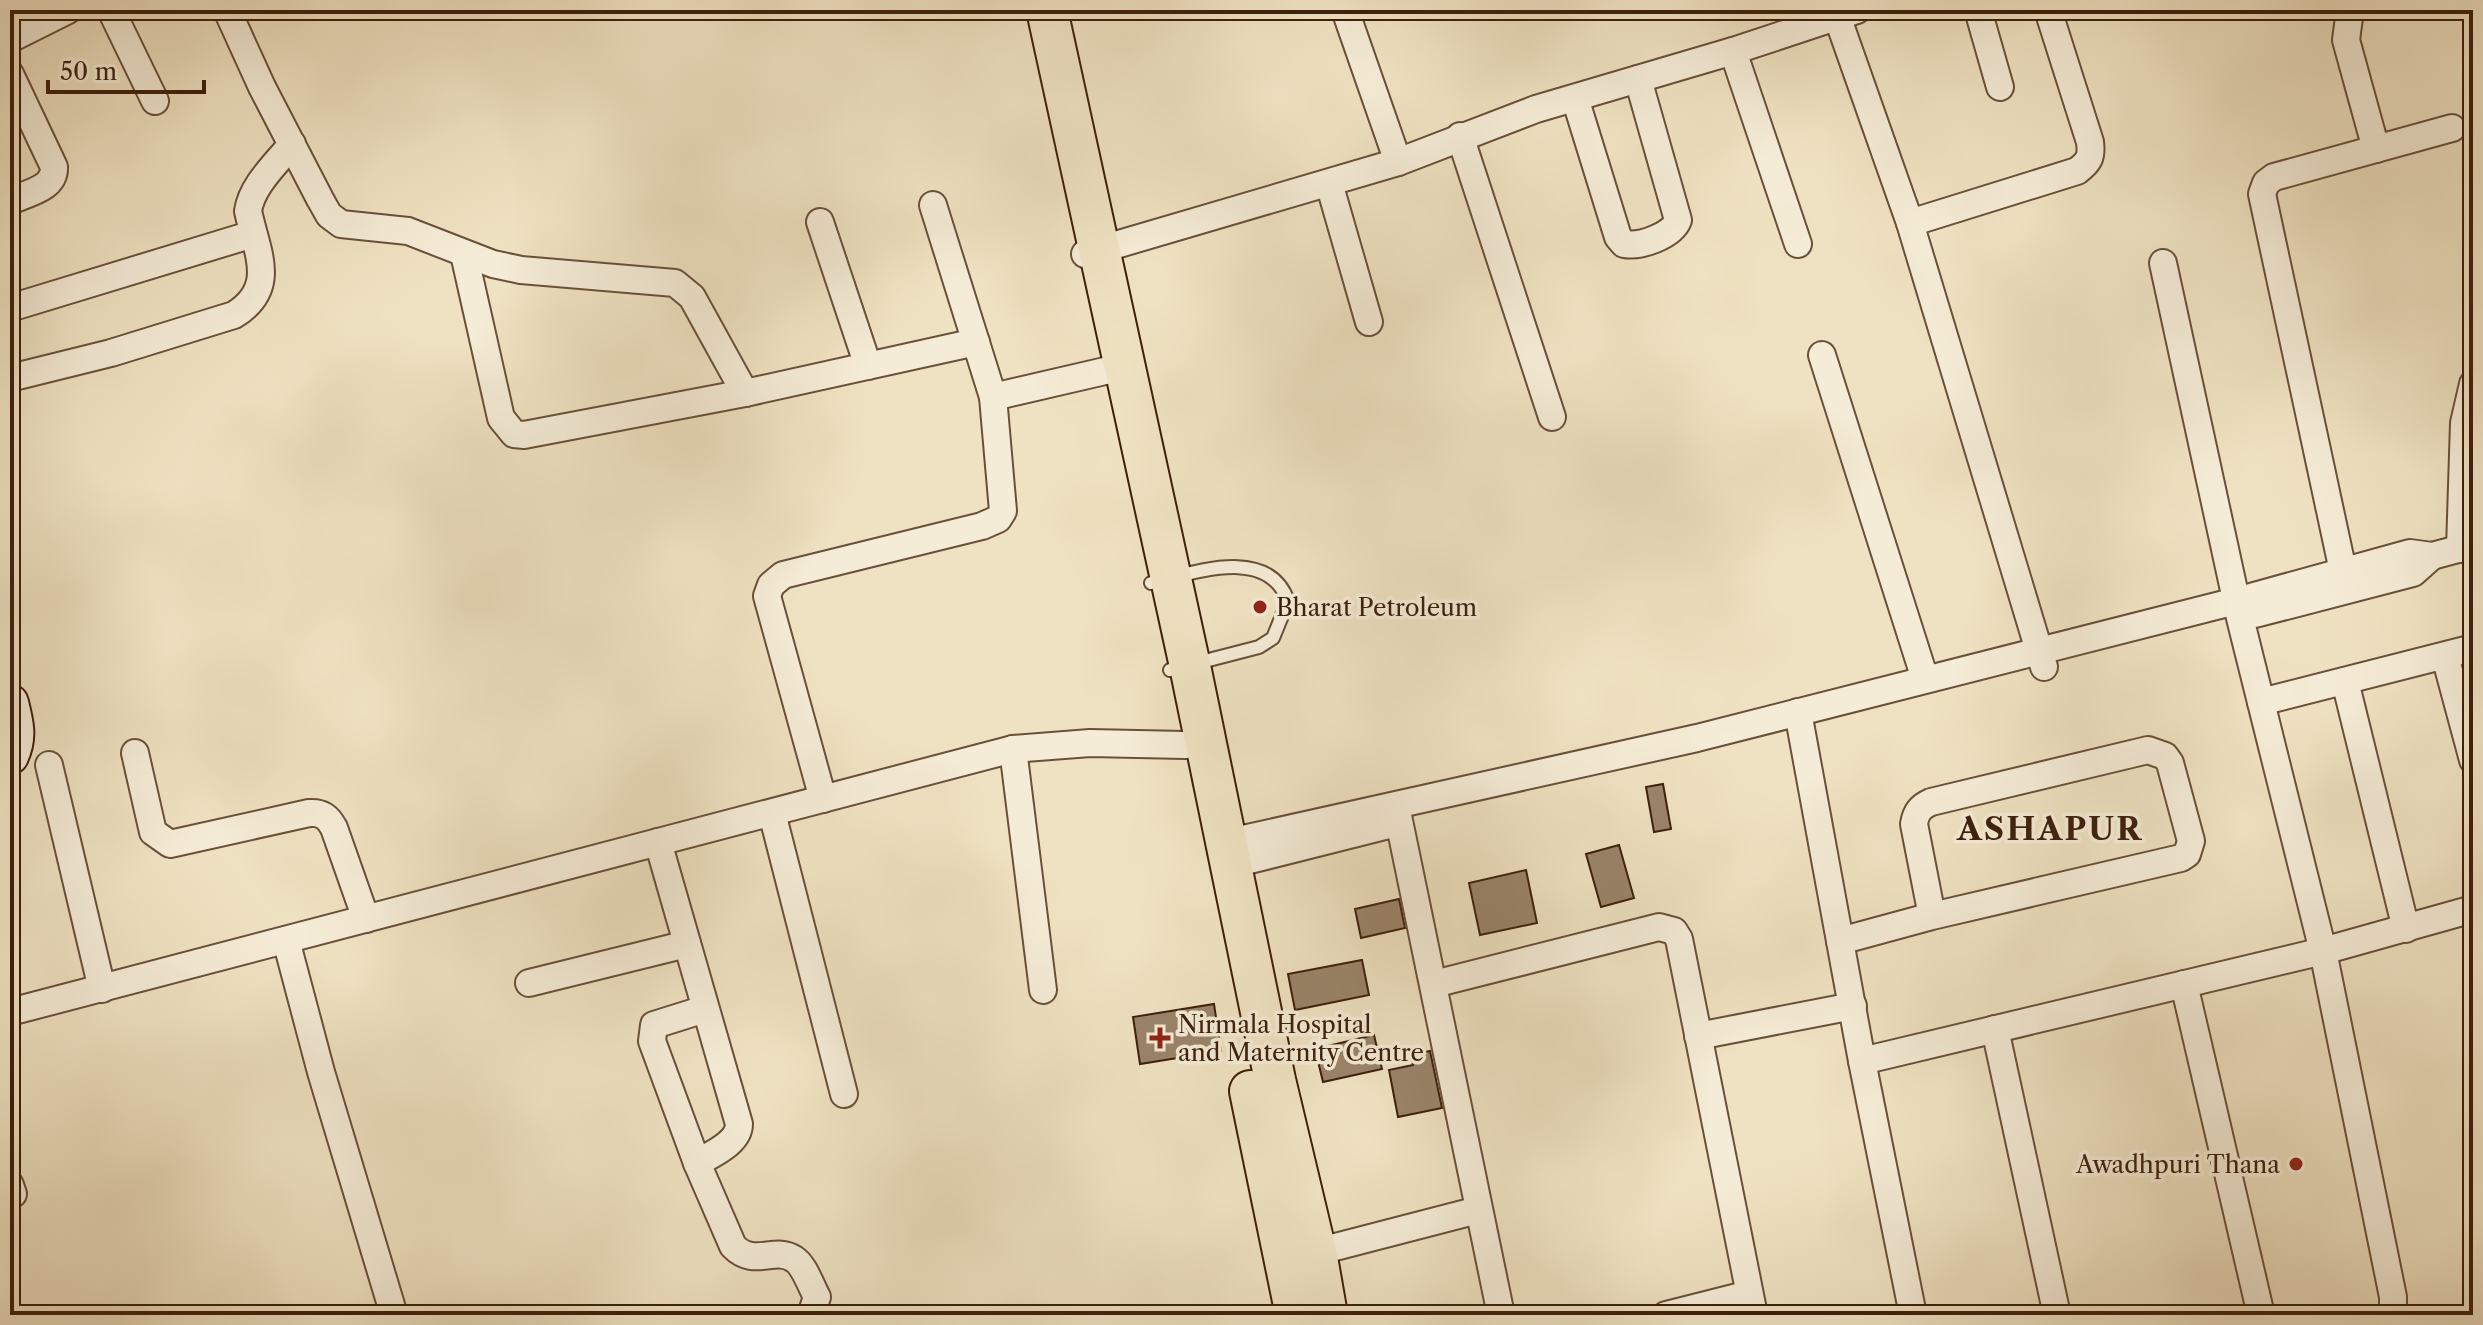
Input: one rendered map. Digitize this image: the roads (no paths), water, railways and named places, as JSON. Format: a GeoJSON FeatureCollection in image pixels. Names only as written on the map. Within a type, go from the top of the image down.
{"type":"FeatureCollection","features":[{"type":"Feature","properties":{"kind":"main road"},"geometry":{"type":"LineString","coordinates":[[1027,10],[1090,252],[1105,371],[1161,580]]}},
{"type":"Feature","properties":{"kind":"main road"},"geometry":{"type":"LineString","coordinates":[[1047,10],[1090,252],[1180,668],[1228,854],[1275,1080],[1316,1252],[1327,1315]]}},
{"type":"Feature","properties":{"kind":"main road"},"geometry":{"type":"LineString","coordinates":[[1180,668],[1185,745],[1205,872],[1296,1315]]}},
{"type":"Feature","properties":{"kind":"street"},"geometry":{"type":"LineString","coordinates":[[11,37],[68,10]]}},
{"type":"Feature","properties":{"kind":"street"},"geometry":{"type":"LineString","coordinates":[[111,10],[155,101]]}},
{"type":"Feature","properties":{"kind":"street"},"geometry":{"type":"LineString","coordinates":[[227,10],[262,87],[329,215],[341,224],[408,231],[464,254],[521,270],[675,283],[692,297],[745,393]]}},
{"type":"Feature","properties":{"kind":"street"},"geometry":{"type":"LineString","coordinates":[[1345,10],[1398,162]]}},
{"type":"Feature","properties":{"kind":"street"},"geometry":{"type":"LineString","coordinates":[[1978,10],[2000,87]]}},
{"type":"Feature","properties":{"kind":"street"},"geometry":{"type":"LineString","coordinates":[[1910,223],[2077,171],[2088,163],[2090,142],[2048,10]]}},
{"type":"Feature","properties":{"kind":"street"},"geometry":{"type":"LineString","coordinates":[[2350,10],[2346,40],[2376,149]]}},
{"type":"Feature","properties":{"kind":"street"},"geometry":{"type":"LineString","coordinates":[[1090,252],[1398,162],[1460,136],[1847,13],[2041,659]]}},
{"type":"Feature","properties":{"kind":"street"},"geometry":{"type":"LineString","coordinates":[[1733,51],[1798,244]]}},
{"type":"Feature","properties":{"kind":"street"},"geometry":{"type":"LineString","coordinates":[[10,74],[54,167],[54,175],[49,184],[10,201]]}},
{"type":"Feature","properties":{"kind":"street"},"geometry":{"type":"LineString","coordinates":[[1575,98],[1618,237],[1624,244],[1631,245],[1670,232],[1678,220],[1638,79]]}},
{"type":"Feature","properties":{"kind":"street"},"geometry":{"type":"LineString","coordinates":[[2343,571],[2262,194],[2266,183],[2274,177],[2452,128]]}},
{"type":"Feature","properties":{"kind":"street"},"geometry":{"type":"LineString","coordinates":[[1460,136],[1552,417]]}},
{"type":"Feature","properties":{"kind":"street"},"geometry":{"type":"LineString","coordinates":[[10,378],[111,353],[234,315],[249,306],[259,291],[262,277],[248,211],[250,200],[292,144]]}},
{"type":"Feature","properties":{"kind":"street"},"geometry":{"type":"LineString","coordinates":[[1329,183],[1369,322]]}},
{"type":"Feature","properties":{"kind":"street"},"geometry":{"type":"LineString","coordinates":[[823,799],[767,596],[771,585],[783,575],[982,526],[998,519],[1003,511],[993,397],[933,205]]}},
{"type":"Feature","properties":{"kind":"street"},"geometry":{"type":"LineString","coordinates":[[820,222],[868,366]]}},
{"type":"Feature","properties":{"kind":"street"},"geometry":{"type":"LineString","coordinates":[[10,308],[253,234]]}},
{"type":"Feature","properties":{"kind":"street"},"geometry":{"type":"LineString","coordinates":[[464,254],[501,418],[514,434],[524,435],[745,393],[976,342]]}},
{"type":"Feature","properties":{"kind":"street"},"geometry":{"type":"LineString","coordinates":[[2163,263],[2238,609],[2323,951],[2393,1297],[2393,1315]]}},
{"type":"Feature","properties":{"kind":"street"},"geometry":{"type":"LineString","coordinates":[[1822,355],[1925,679]]}},
{"type":"Feature","properties":{"kind":"street"},"geometry":{"type":"LineString","coordinates":[[993,397],[1105,371]]}},
{"type":"Feature","properties":{"kind":"street"},"geometry":{"type":"LineString","coordinates":[[2238,609],[2343,571],[2410,553],[2432,556],[2467,547],[2464,423],[2473,384]]}},
{"type":"Feature","properties":{"kind":"street"},"geometry":{"type":"LineString","coordinates":[[1228,854],[1799,719],[2238,609],[2413,573],[2432,556]]}},
{"type":"Feature","properties":{"kind":"street"},"geometry":{"type":"LineString","coordinates":[[2261,702],[2473,648]]}},
{"type":"Feature","properties":{"kind":"street"},"geometry":{"type":"LineString","coordinates":[[2445,656],[2473,760]]}},
{"type":"Feature","properties":{"kind":"street"},"geometry":{"type":"LineString","coordinates":[[1799,719],[1925,679],[2041,659]]}},
{"type":"Feature","properties":{"kind":"street"},"geometry":{"type":"LineString","coordinates":[[2345,681],[2406,929]]}},
{"type":"Feature","properties":{"kind":"street"},"geometry":{"type":"LineString","coordinates":[[10,703],[16,726],[16,743],[10,756]]}},
{"type":"Feature","properties":{"kind":"street"},"geometry":{"type":"LineString","coordinates":[[1799,719],[1913,1315]]}},
{"type":"Feature","properties":{"kind":"street"},"geometry":{"type":"LineString","coordinates":[[10,1012],[1013,749],[1090,743],[1185,745]]}},
{"type":"Feature","properties":{"kind":"street"},"geometry":{"type":"LineString","coordinates":[[1013,749],[1043,990]]}},
{"type":"Feature","properties":{"kind":"street"},"geometry":{"type":"LineString","coordinates":[[1840,941],[1932,916],[2181,858],[2187,854],[2191,841],[2170,763],[2165,756],[2148,750],[1931,802],[1921,807],[1914,824],[1932,916]]}},
{"type":"Feature","properties":{"kind":"street"},"geometry":{"type":"LineString","coordinates":[[135,753],[153,832],[170,844],[309,813],[329,819],[366,919]]}},
{"type":"Feature","properties":{"kind":"street"},"geometry":{"type":"LineString","coordinates":[[49,765],[102,989]]}},
{"type":"Feature","properties":{"kind":"street"},"geometry":{"type":"LineString","coordinates":[[772,813],[844,1094]]}},
{"type":"Feature","properties":{"kind":"street"},"geometry":{"type":"LineString","coordinates":[[1398,814],[1501,1315]]}},
{"type":"Feature","properties":{"kind":"street"},"geometry":{"type":"LineString","coordinates":[[658,842],[739,1130],[732,1140],[697,1163]]}},
{"type":"Feature","properties":{"kind":"street"},"geometry":{"type":"LineString","coordinates":[[1862,1061],[2323,951],[2473,909]]}},
{"type":"Feature","properties":{"kind":"street"},"geometry":{"type":"LineString","coordinates":[[1434,984],[1659,927],[1674,931],[1679,939],[1751,1305],[1666,1315]]}},
{"type":"Feature","properties":{"kind":"street"},"geometry":{"type":"LineString","coordinates":[[286,940],[321,1072],[394,1315]]}},
{"type":"Feature","properties":{"kind":"street"},"geometry":{"type":"LineString","coordinates":[[529,983],[687,944]]}},
{"type":"Feature","properties":{"kind":"street"},"geometry":{"type":"LineString","coordinates":[[2184,984],[2261,1315]]}},
{"type":"Feature","properties":{"kind":"street"},"geometry":{"type":"LineString","coordinates":[[1698,1036],[1853,1006]]}},
{"type":"Feature","properties":{"kind":"street"},"geometry":{"type":"LineString","coordinates":[[705,1009],[663,1021],[654,1025],[651,1033],[697,1163],[733,1246],[750,1257],[787,1256],[796,1260],[817,1297],[811,1315]]}},
{"type":"Feature","properties":{"kind":"street"},"geometry":{"type":"LineString","coordinates":[[1995,1029],[2057,1315]]}},
{"type":"Feature","properties":{"kind":"street"},"geometry":{"type":"LineString","coordinates":[[1316,1252],[1478,1210]]}},
{"type":"Feature","properties":{"kind":"lane"},"geometry":{"type":"LineString","coordinates":[[1161,580],[1233,565],[1265,572],[1283,585],[1288,601],[1273,638],[1259,647],[1180,668]]}},
{"type":"Feature","properties":{"kind":"place","name":"Bharat Petroleum"},"geometry":{"type":"Point","coordinates":[1260,607]}},
{"type":"Feature","properties":{"kind":"place","name":"Nirmala Hospital and Maternity Centre"},"geometry":{"type":"Point","coordinates":[1160,1038]}},
{"type":"Feature","properties":{"kind":"place","name":"Awadhpuri Thana"},"geometry":{"type":"Point","coordinates":[2296,1164]}},
{"type":"Feature","properties":{"kind":"district","name":"ASHAPUR"},"geometry":{"type":"Point","coordinates":[2050,828]}}]}
